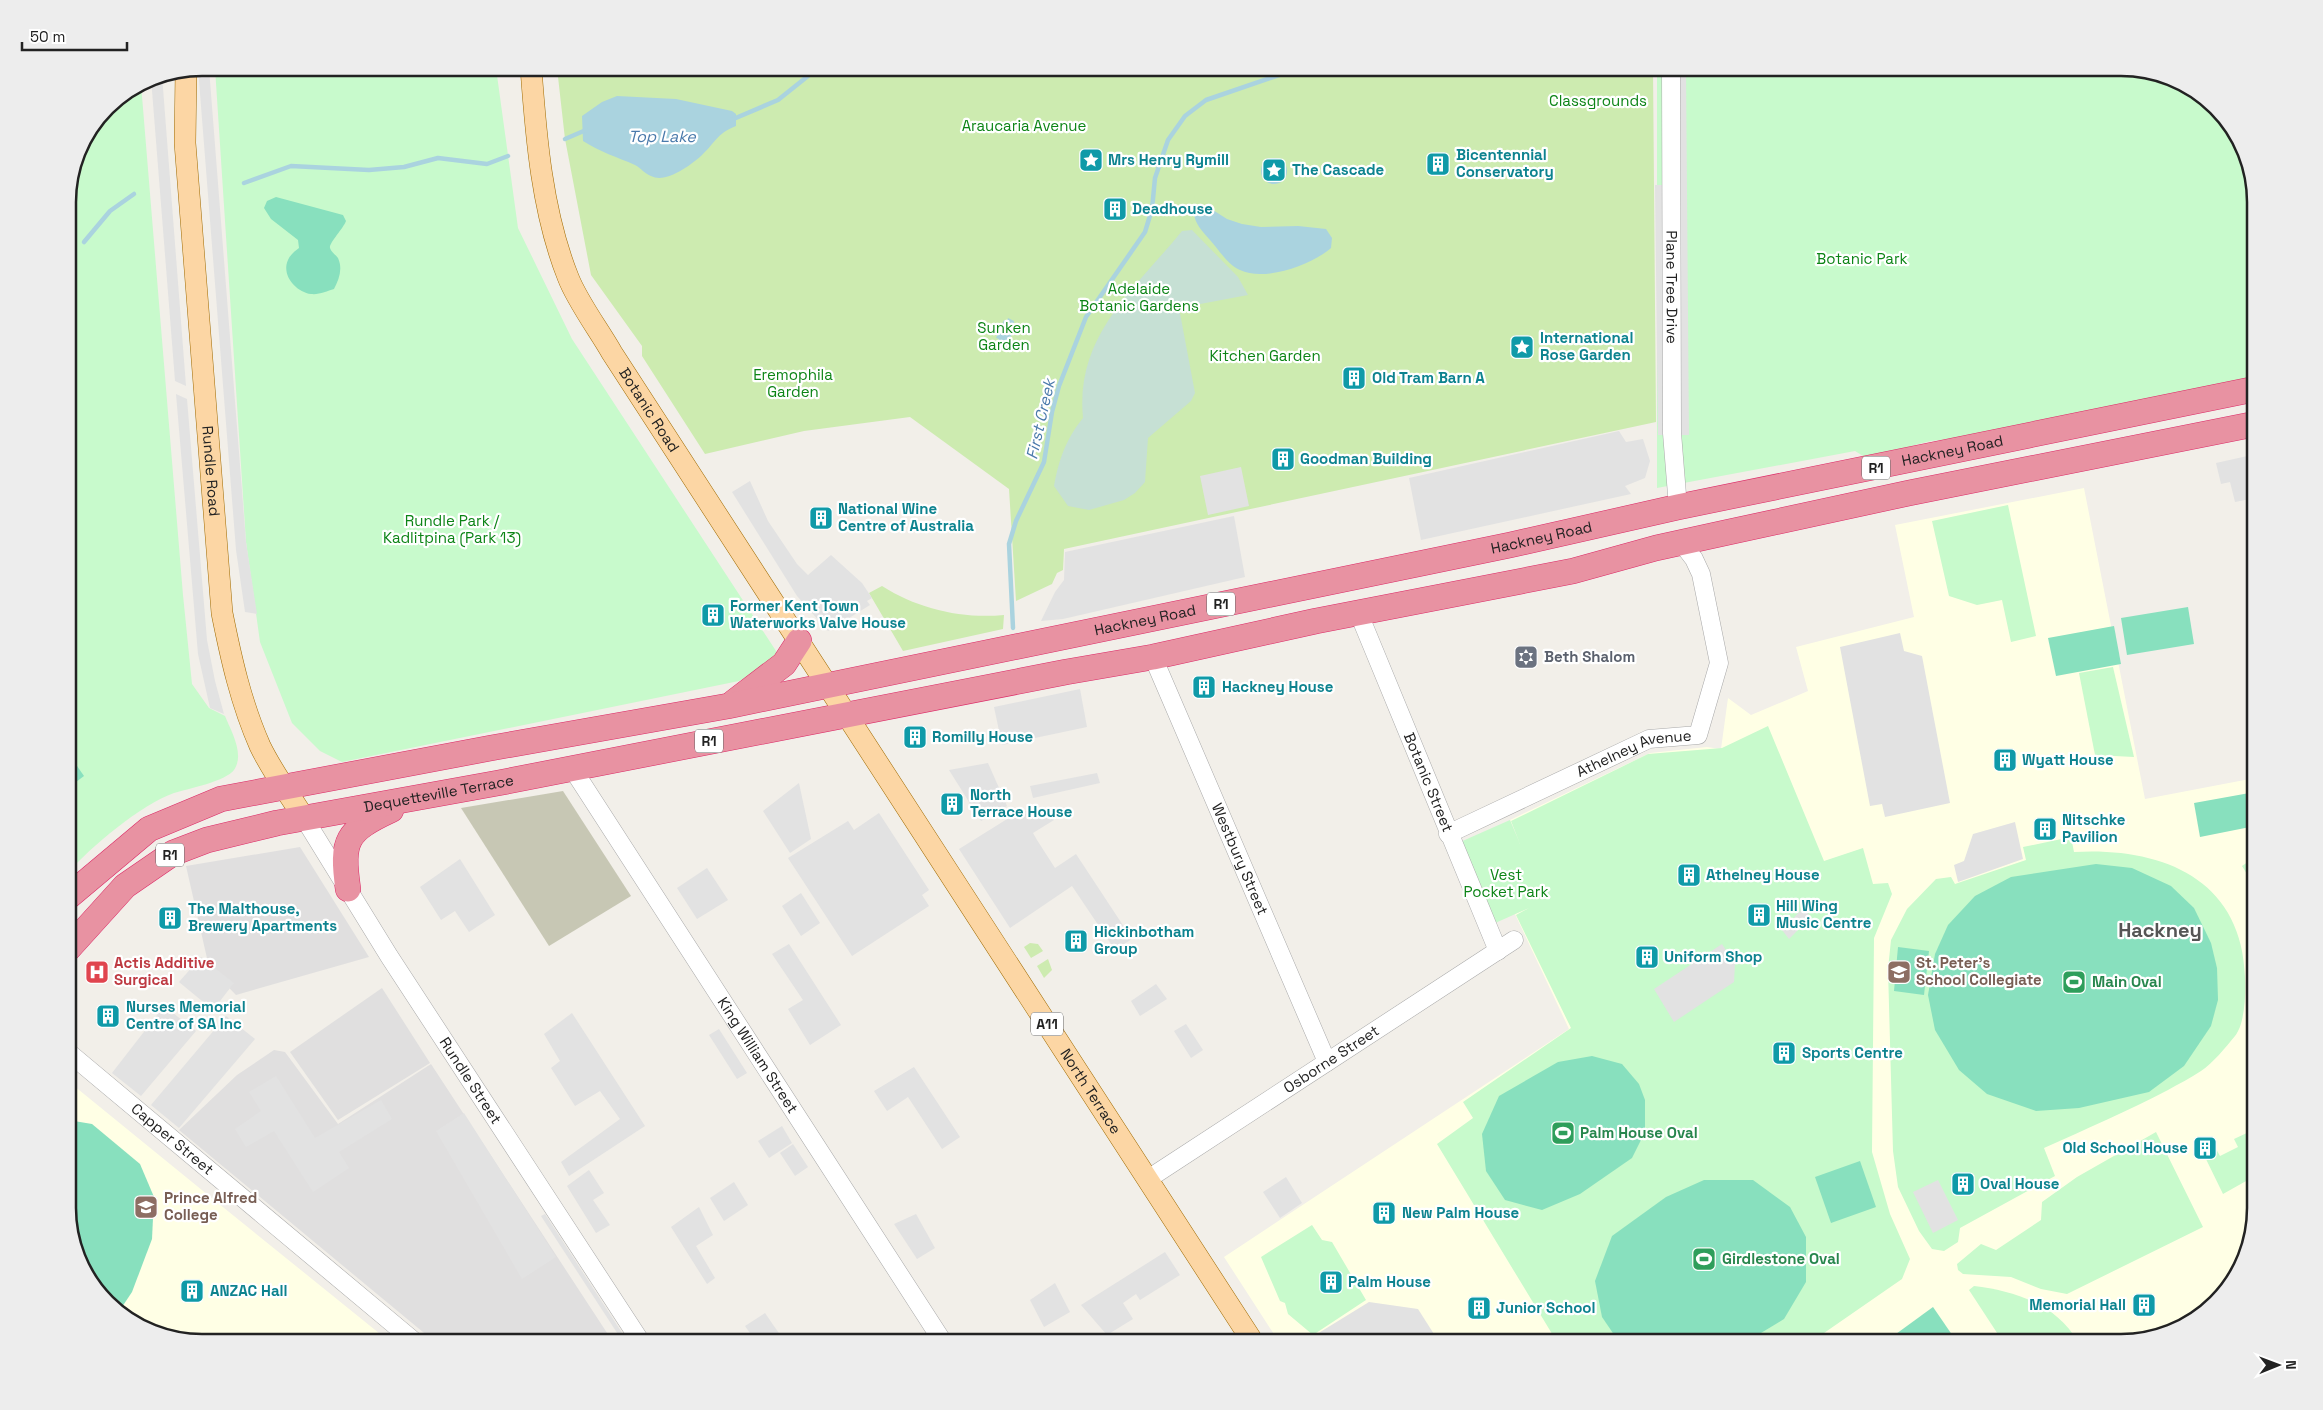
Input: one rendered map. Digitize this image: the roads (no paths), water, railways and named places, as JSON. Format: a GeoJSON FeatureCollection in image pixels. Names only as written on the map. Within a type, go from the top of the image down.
{"type":"FeatureCollection","features":[{"type":"Feature","properties":{"kind":"highway","name":"Hackney Road"},"geometry":{"type":"LineString","coordinates":[[828,686],[1510,545],[1678,507],[2246,391]]}},
{"type":"Feature","properties":{"kind":"highway","name":"Hackney Road"},"geometry":{"type":"LineString","coordinates":[[847,715],[1153,657],[1573,571],[1681,542],[1909,493],[2246,426]]}},
{"type":"Feature","properties":{"kind":"highway"},"geometry":{"type":"LineString","coordinates":[[1678,507],[1682,516],[1690,520],[1866,486],[1909,493]]}},
{"type":"Feature","properties":{"kind":"highway"},"geometry":{"type":"LineString","coordinates":[[1078,634],[1084,644],[1114,663]]}},
{"type":"Feature","properties":{"kind":"highway"},"geometry":{"type":"LineString","coordinates":[[728,706],[784,664],[800,641]]}},
{"type":"Feature","properties":{"kind":"highway","name":"R1"},"geometry":{"type":"LineString","coordinates":[[77,889],[149,829],[221,798],[728,706],[828,686]]}},
{"type":"Feature","properties":{"kind":"highway","name":"Dequetteville Terrace"},"geometry":{"type":"LineString","coordinates":[[77,939],[125,886],[173,854],[207,840],[304,818],[847,715]]}},
{"type":"Feature","properties":{"kind":"highway"},"geometry":{"type":"LineString","coordinates":[[564,736],[572,768]]}},
{"type":"Feature","properties":{"kind":"highway"},"geometry":{"type":"LineString","coordinates":[[348,889],[344,860],[349,838],[364,823],[423,796]]}},
{"type":"Feature","properties":{"kind":"main road","name":"Botanic Road"},"geometry":{"type":"LineString","coordinates":[[526,76],[534,108]]}},
{"type":"Feature","properties":{"kind":"main road","name":"Botanic Road"},"geometry":{"type":"LineString","coordinates":[[532,76],[534,108],[548,207],[568,278],[612,353],[828,686]]}},
{"type":"Feature","properties":{"kind":"main road","name":"Rundle Road"},"geometry":{"type":"LineString","coordinates":[[185,143],[186,77]]}},
{"type":"Feature","properties":{"kind":"main road","name":"Rundle Road"},"geometry":{"type":"LineString","coordinates":[[175,79],[185,143],[222,613],[245,710],[260,746],[304,818]]}},
{"type":"Feature","properties":{"kind":"main road","name":"A11"},"geometry":{"type":"LineString","coordinates":[[828,686],[847,715]]}},
{"type":"Feature","properties":{"kind":"main road","name":"North Terrace"},"geometry":{"type":"LineString","coordinates":[[847,715],[1248,1334]]}},
{"type":"Feature","properties":{"kind":"street","name":"Plane Tree Drive"},"geometry":{"type":"LineString","coordinates":[[1671,76],[1672,433],[1678,507]]}},
{"type":"Feature","properties":{"kind":"street","name":"Athelney Avenue"},"geometry":{"type":"LineString","coordinates":[[1701,574],[1704,549],[1710,536]]}},
{"type":"Feature","properties":{"kind":"street","name":"Athelney Avenue"},"geometry":{"type":"LineString","coordinates":[[1448,834],[1649,739],[1698,735],[1719,663],[1701,574],[1694,559],[1681,542]]}},
{"type":"Feature","properties":{"kind":"street","name":"Botanic Street"},"geometry":{"type":"LineString","coordinates":[[1359,614],[1448,834],[1498,951]]}},
{"type":"Feature","properties":{"kind":"street","name":"Westbury Street"},"geometry":{"type":"LineString","coordinates":[[1153,657],[1327,1062]]}},
{"type":"Feature","properties":{"kind":"street","name":"King William Street"},"geometry":{"type":"LineString","coordinates":[[572,768],[938,1334]]}},
{"type":"Feature","properties":{"kind":"street","name":"Rundle Street"},"geometry":{"type":"LineString","coordinates":[[304,818],[635,1334]]}},
{"type":"Feature","properties":{"kind":"street","name":"Osborne Street"},"geometry":{"type":"LineString","coordinates":[[1148,1179],[1514,940]]}},
{"type":"Feature","properties":{"kind":"street","name":"Capper Street"},"geometry":{"type":"LineString","coordinates":[[77,1060],[405,1334]]}},
{"type":"Feature","properties":{"kind":"water","name":"Top Lake"},"geometry":{"type":"Polygon","coordinates":[[[617,96],[676,99],[732,111],[736,114],[736,126],[720,135],[692,164],[671,176],[657,178],[635,165],[583,141],[582,116],[602,102],[617,96]]]}},
{"type":"Feature","properties":{"kind":"water"},"geometry":{"type":"Polygon","coordinates":[[[1274,158],[1283,162],[1287,171],[1283,180],[1274,184],[1265,180],[1261,171],[1265,162],[1274,158]]]}},
{"type":"Feature","properties":{"kind":"water"},"geometry":{"type":"Polygon","coordinates":[[[1205,205],[1227,219],[1242,224],[1261,227],[1298,226],[1326,229],[1332,238],[1331,248],[1300,266],[1287,270],[1262,274],[1240,270],[1228,261],[1198,224],[1194,216],[1195,206],[1205,205]]]}},
{"type":"Feature","properties":{"kind":"water"},"geometry":{"type":"Polygon","coordinates":[[[1008,318],[1014,321],[1016,325],[1008,343],[997,342],[999,339],[996,338],[1004,320],[1007,321],[1008,318]]]}},
{"type":"Feature","properties":{"kind":"waterway"},"geometry":{"type":"LineString","coordinates":[[731,120],[778,100],[808,76]]}},
{"type":"Feature","properties":{"kind":"waterway","name":"First Creek"},"geometry":{"type":"LineString","coordinates":[[1013,628],[1009,544],[1016,521],[1044,462],[1052,412],[1059,386],[1086,317],[1145,232],[1152,209],[1155,178],[1168,140],[1185,116],[1206,100],[1276,76]]}},
{"type":"Feature","properties":{"kind":"waterway"},"geometry":{"type":"LineString","coordinates":[[565,139],[586,130]]}},
{"type":"Feature","properties":{"kind":"waterway"},"geometry":{"type":"LineString","coordinates":[[244,183],[291,166],[369,170],[404,167],[438,158],[487,164],[508,156]]}},
{"type":"Feature","properties":{"kind":"waterway"},"geometry":{"type":"LineString","coordinates":[[84,242],[110,211],[134,194]]}},
{"type":"Feature","properties":{"kind":"place","name":"Mrs Henry Rymill"},"geometry":{"type":"Point","coordinates":[1091,160]}},
{"type":"Feature","properties":{"kind":"place","name":"Bicentennial Conservatory"},"geometry":{"type":"Point","coordinates":[1438,164]}},
{"type":"Feature","properties":{"kind":"place","name":"The Cascade"},"geometry":{"type":"Point","coordinates":[1274,170]}},
{"type":"Feature","properties":{"kind":"place","name":"Deadhouse"},"geometry":{"type":"Point","coordinates":[1115,209]}},
{"type":"Feature","properties":{"kind":"place","name":"International Rose Garden"},"geometry":{"type":"Point","coordinates":[1522,347]}},
{"type":"Feature","properties":{"kind":"place","name":"Old Tram Barn A"},"geometry":{"type":"Point","coordinates":[1354,378]}},
{"type":"Feature","properties":{"kind":"place","name":"Goodman Building"},"geometry":{"type":"Point","coordinates":[1283,459]}},
{"type":"Feature","properties":{"kind":"place","name":"National Wine Centre of Australia"},"geometry":{"type":"Point","coordinates":[821,518]}},
{"type":"Feature","properties":{"kind":"place","name":"Former Kent Town Waterworks Valve House"},"geometry":{"type":"Point","coordinates":[713,615]}},
{"type":"Feature","properties":{"kind":"place","name":"Beth Shalom"},"geometry":{"type":"Point","coordinates":[1526,657]}},
{"type":"Feature","properties":{"kind":"place","name":"Hackney House"},"geometry":{"type":"Point","coordinates":[1204,687]}},
{"type":"Feature","properties":{"kind":"place","name":"Romilly House"},"geometry":{"type":"Point","coordinates":[915,737]}},
{"type":"Feature","properties":{"kind":"place","name":"Wyatt House"},"geometry":{"type":"Point","coordinates":[2005,760]}},
{"type":"Feature","properties":{"kind":"place","name":"North Terrace House"},"geometry":{"type":"Point","coordinates":[952,804]}},
{"type":"Feature","properties":{"kind":"place","name":"Nitschke Pavilion"},"geometry":{"type":"Point","coordinates":[2045,829]}},
{"type":"Feature","properties":{"kind":"place","name":"Athelney House"},"geometry":{"type":"Point","coordinates":[1689,875]}},
{"type":"Feature","properties":{"kind":"place","name":"Hill Wing Music Centre"},"geometry":{"type":"Point","coordinates":[1759,915]}},
{"type":"Feature","properties":{"kind":"place","name":"The Malthouse, Brewery Apartments"},"geometry":{"type":"Point","coordinates":[170,918]}},
{"type":"Feature","properties":{"kind":"place","name":"Hickinbotham Group"},"geometry":{"type":"Point","coordinates":[1076,941]}},
{"type":"Feature","properties":{"kind":"place","name":"Uniform Shop"},"geometry":{"type":"Point","coordinates":[1647,957]}},
{"type":"Feature","properties":{"kind":"place","name":"Actis Additive Surgical"},"geometry":{"type":"Point","coordinates":[97,972]}},
{"type":"Feature","properties":{"kind":"place","name":"St. Peter's School Collegiate"},"geometry":{"type":"Point","coordinates":[1899,972]}},
{"type":"Feature","properties":{"kind":"place","name":"Main Oval"},"geometry":{"type":"Point","coordinates":[2074,982]}},
{"type":"Feature","properties":{"kind":"place","name":"Nurses Memorial Centre of SA Inc"},"geometry":{"type":"Point","coordinates":[108,1016]}},
{"type":"Feature","properties":{"kind":"place","name":"Sports Centre"},"geometry":{"type":"Point","coordinates":[1784,1053]}},
{"type":"Feature","properties":{"kind":"place","name":"Palm House Oval"},"geometry":{"type":"Point","coordinates":[1563,1133]}},
{"type":"Feature","properties":{"kind":"place","name":"Old School House"},"geometry":{"type":"Point","coordinates":[2205,1148]}},
{"type":"Feature","properties":{"kind":"place","name":"Oval House"},"geometry":{"type":"Point","coordinates":[1963,1184]}},
{"type":"Feature","properties":{"kind":"place","name":"Prince Alfred College"},"geometry":{"type":"Point","coordinates":[146,1207]}},
{"type":"Feature","properties":{"kind":"place","name":"New Palm House"},"geometry":{"type":"Point","coordinates":[1384,1213]}},
{"type":"Feature","properties":{"kind":"place","name":"Girdlestone Oval"},"geometry":{"type":"Point","coordinates":[1704,1259]}},
{"type":"Feature","properties":{"kind":"place","name":"Palm House"},"geometry":{"type":"Point","coordinates":[1331,1282]}},
{"type":"Feature","properties":{"kind":"place","name":"ANZAC Hall"},"geometry":{"type":"Point","coordinates":[192,1291]}},
{"type":"Feature","properties":{"kind":"place","name":"Memorial Hall"},"geometry":{"type":"Point","coordinates":[2144,1305]}},
{"type":"Feature","properties":{"kind":"place","name":"Junior School"},"geometry":{"type":"Point","coordinates":[1479,1308]}},
{"type":"Feature","properties":{"kind":"district","name":"Hackney"},"geometry":{"type":"Point","coordinates":[2160,930]}},
{"type":"Feature","properties":{"kind":"park label","name":"Classgrounds"},"geometry":{"type":"Point","coordinates":[1598,101]}},
{"type":"Feature","properties":{"kind":"park label","name":"Araucaria Avenue"},"geometry":{"type":"Point","coordinates":[1024,126]}},
{"type":"Feature","properties":{"kind":"park label","name":"Botanic Park"},"geometry":{"type":"Point","coordinates":[1862,259]}},
{"type":"Feature","properties":{"kind":"park label","name":"Adelaide Botanic Gardens"},"geometry":{"type":"Point","coordinates":[1139,298]}},
{"type":"Feature","properties":{"kind":"park label","name":"Sunken Garden"},"geometry":{"type":"Point","coordinates":[1004,336]}},
{"type":"Feature","properties":{"kind":"park label","name":"Kitchen Garden"},"geometry":{"type":"Point","coordinates":[1265,356]}},
{"type":"Feature","properties":{"kind":"park label","name":"Eremophila Garden"},"geometry":{"type":"Point","coordinates":[793,384]}},
{"type":"Feature","properties":{"kind":"park label","name":"Rundle Park / Kadlitpina (Park 13)"},"geometry":{"type":"Point","coordinates":[452,530]}},
{"type":"Feature","properties":{"kind":"park label","name":"Vest Pocket Park"},"geometry":{"type":"Point","coordinates":[1506,884]}}]}
